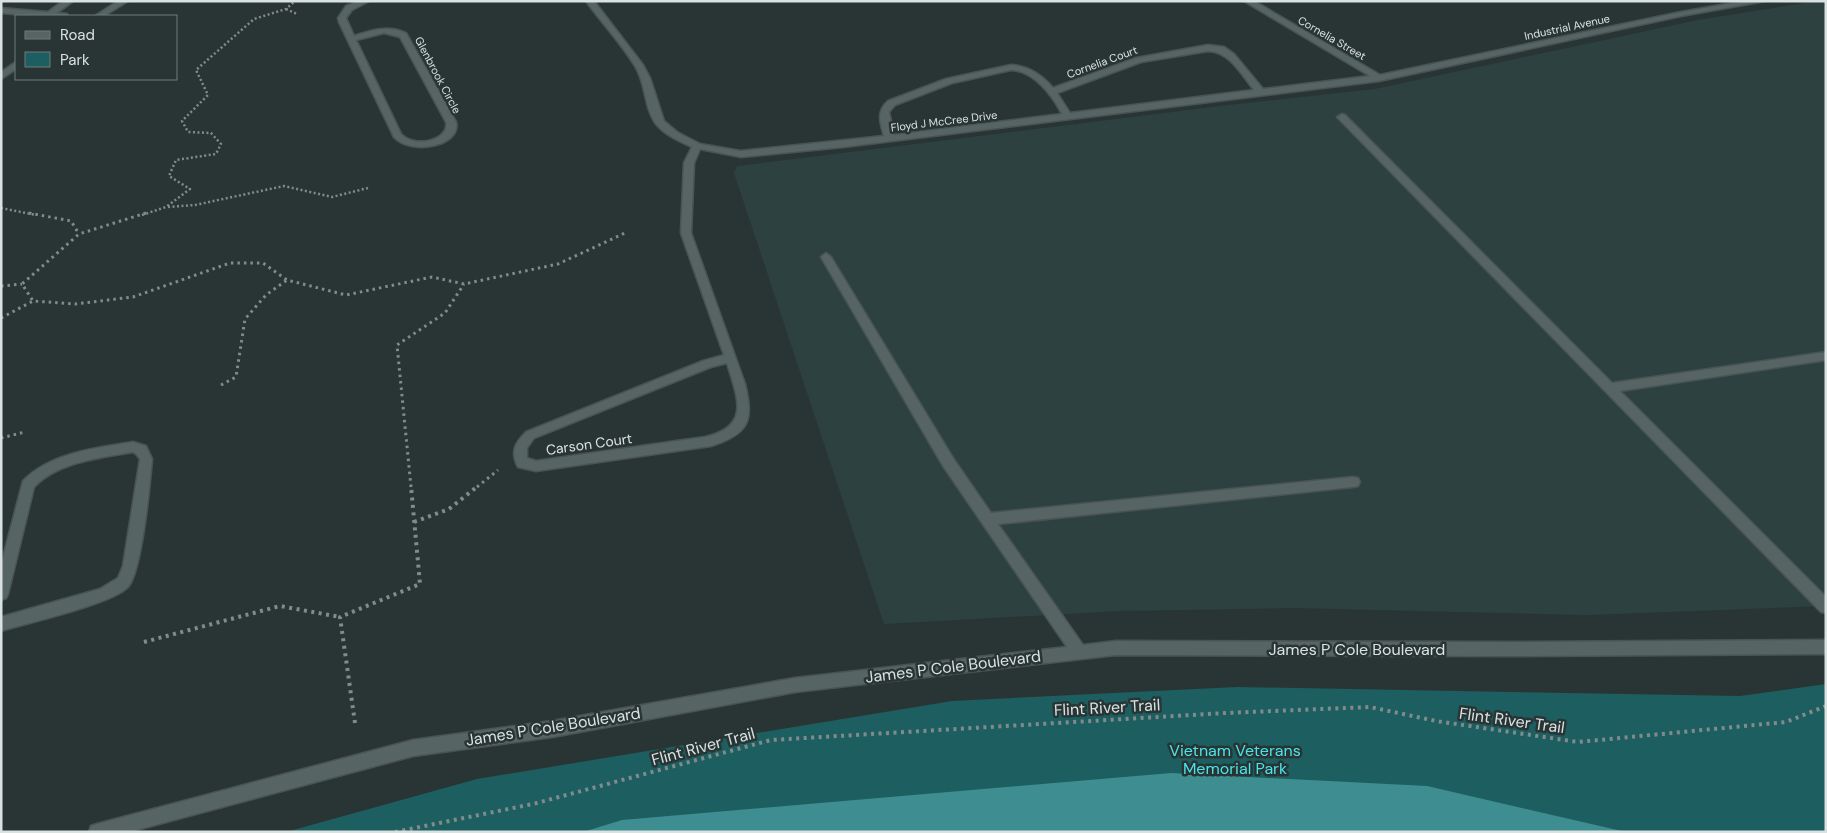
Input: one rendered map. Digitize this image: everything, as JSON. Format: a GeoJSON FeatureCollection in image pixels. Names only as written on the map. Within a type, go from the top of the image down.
{"type":"FeatureCollection","features":[{"type":"Feature","properties":{"kind":"street"},"geometry":{"type":"LineString","coordinates":[[1,10],[49,15],[69,1]]}},
{"type":"Feature","properties":{"kind":"street"},"geometry":{"type":"LineString","coordinates":[[102,15],[110,12],[124,1]]}},
{"type":"Feature","properties":{"kind":"street","name":"Glenbrook Circle"},"geometry":{"type":"LineString","coordinates":[[351,39],[388,31],[403,35],[451,122],[452,126],[449,134],[440,139],[417,145],[407,145],[400,140],[351,39],[343,22],[343,15],[354,5],[365,1]]}},
{"type":"Feature","properties":{"kind":"street","name":"Floyd J McCree Drive"},"geometry":{"type":"LineString","coordinates":[[590,1],[639,65],[646,78],[660,122],[674,134],[697,146],[725,152],[758,154],[1379,78]]}},
{"type":"Feature","properties":{"kind":"street","name":"Cornelia Street"},"geometry":{"type":"LineString","coordinates":[[1248,1],[1379,78]]}},
{"type":"Feature","properties":{"kind":"street","name":"Industrial Avenue"},"geometry":{"type":"LineString","coordinates":[[1379,78],[1681,14],[1761,1]]}},
{"type":"Feature","properties":{"kind":"street","name":"Cornelia Court"},"geometry":{"type":"LineString","coordinates":[[1052,92],[1139,60],[1208,48],[1221,49],[1231,56],[1261,92]]}},
{"type":"Feature","properties":{"kind":"street"},"geometry":{"type":"LineString","coordinates":[[1,76],[15,66]]}},
{"type":"Feature","properties":{"kind":"street","name":"Cornelia Court"},"geometry":{"type":"LineString","coordinates":[[890,139],[884,109],[890,103],[905,96],[987,71],[1008,67],[1021,68],[1034,76],[1052,92],[1061,103],[1068,117]]}},
{"type":"Feature","properties":{"kind":"street"},"geometry":{"type":"LineString","coordinates":[[1342,117],[1826,607]]}},
{"type":"Feature","properties":{"kind":"street","name":"Carson Court"},"geometry":{"type":"LineString","coordinates":[[697,146],[689,163],[686,233],[730,357],[744,397],[746,408],[741,422],[726,436],[705,442],[536,466],[523,463],[520,458],[521,446],[530,435],[707,364],[730,357]]}},
{"type":"Feature","properties":{"kind":"street"},"geometry":{"type":"LineString","coordinates":[[826,257],[948,462],[1080,652]]}},
{"type":"Feature","properties":{"kind":"street"},"geometry":{"type":"LineString","coordinates":[[1609,388],[1826,356]]}},
{"type":"Feature","properties":{"kind":"street"},"geometry":{"type":"LineString","coordinates":[[1,594],[28,485],[32,478],[38,473],[62,463],[133,447],[142,450],[145,467],[130,566],[123,582],[93,598],[1,624]]}},
{"type":"Feature","properties":{"kind":"street"},"geometry":{"type":"LineString","coordinates":[[987,518],[1353,482]]}},
{"type":"Feature","properties":{"kind":"street","name":"James P Cole Boulevard"},"geometry":{"type":"LineString","coordinates":[[97,832],[413,748],[552,728],[795,684],[1116,648],[1522,650],[1826,647]]}},
{"type":"Feature","properties":{"kind":"path"},"geometry":{"type":"LineString","coordinates":[[166,207],[190,189],[169,176],[176,160],[216,154],[222,144],[211,134],[188,132],[182,120],[208,96],[196,70],[254,19],[286,9],[295,1]]}},
{"type":"Feature","properties":{"kind":"path"},"geometry":{"type":"LineString","coordinates":[[286,9],[297,14]]}},
{"type":"Feature","properties":{"kind":"path"},"geometry":{"type":"LineString","coordinates":[[1,286],[22,284],[79,234],[166,207],[195,205],[284,186],[332,197],[368,188]]}},
{"type":"Feature","properties":{"kind":"path"},"geometry":{"type":"LineString","coordinates":[[1,208],[71,221],[79,234]]}},
{"type":"Feature","properties":{"kind":"path"},"geometry":{"type":"LineString","coordinates":[[1,318],[33,301],[75,304],[133,297],[230,263],[263,263],[287,280],[346,295],[432,277],[464,284],[558,264],[625,233]]}},
{"type":"Feature","properties":{"kind":"path"},"geometry":{"type":"LineString","coordinates":[[221,385],[236,377],[245,319],[266,295],[287,280]]}},
{"type":"Feature","properties":{"kind":"path"},"geometry":{"type":"LineString","coordinates":[[22,284],[33,301]]}},
{"type":"Feature","properties":{"kind":"path"},"geometry":{"type":"LineString","coordinates":[[144,642],[280,606],[340,618],[420,584],[397,345],[445,313],[464,284]]}},
{"type":"Feature","properties":{"kind":"path"},"geometry":{"type":"LineString","coordinates":[[1,438],[25,432]]}},
{"type":"Feature","properties":{"kind":"path"},"geometry":{"type":"LineString","coordinates":[[414,522],[449,509],[501,467],[520,458]]}},
{"type":"Feature","properties":{"kind":"path"},"geometry":{"type":"LineString","coordinates":[[340,618],[355,723]]}},
{"type":"Feature","properties":{"kind":"path","name":"Flint River Trail"},"geometry":{"type":"LineString","coordinates":[[395,832],[533,804],[771,740],[1225,713],[1370,707],[1436,721],[1578,742],[1786,722],[1826,706]]}},
{"type":"Feature","properties":{"kind":"shaded area"},"geometry":{"type":"Polygon","coordinates":[[[1826,1],[1826,606],[1586,615],[1295,608],[1118,611],[884,624],[734,173],[737,166],[1229,105],[1375,89],[1698,20],[1826,1]]]}},
{"type":"Feature","properties":{"kind":"shaded area"},"geometry":{"type":"Polygon","coordinates":[[[1171,773],[1427,786],[1626,832],[583,832],[622,820],[1171,773]]]}},
{"type":"Feature","properties":{"kind":"green space","name":"Vietnam Veterans Memorial Park"},"geometry":{"type":"Polygon","coordinates":[[[1826,684],[1826,832],[286,832],[477,779],[952,701],[1237,687],[1740,696],[1826,684]]]}}]}
